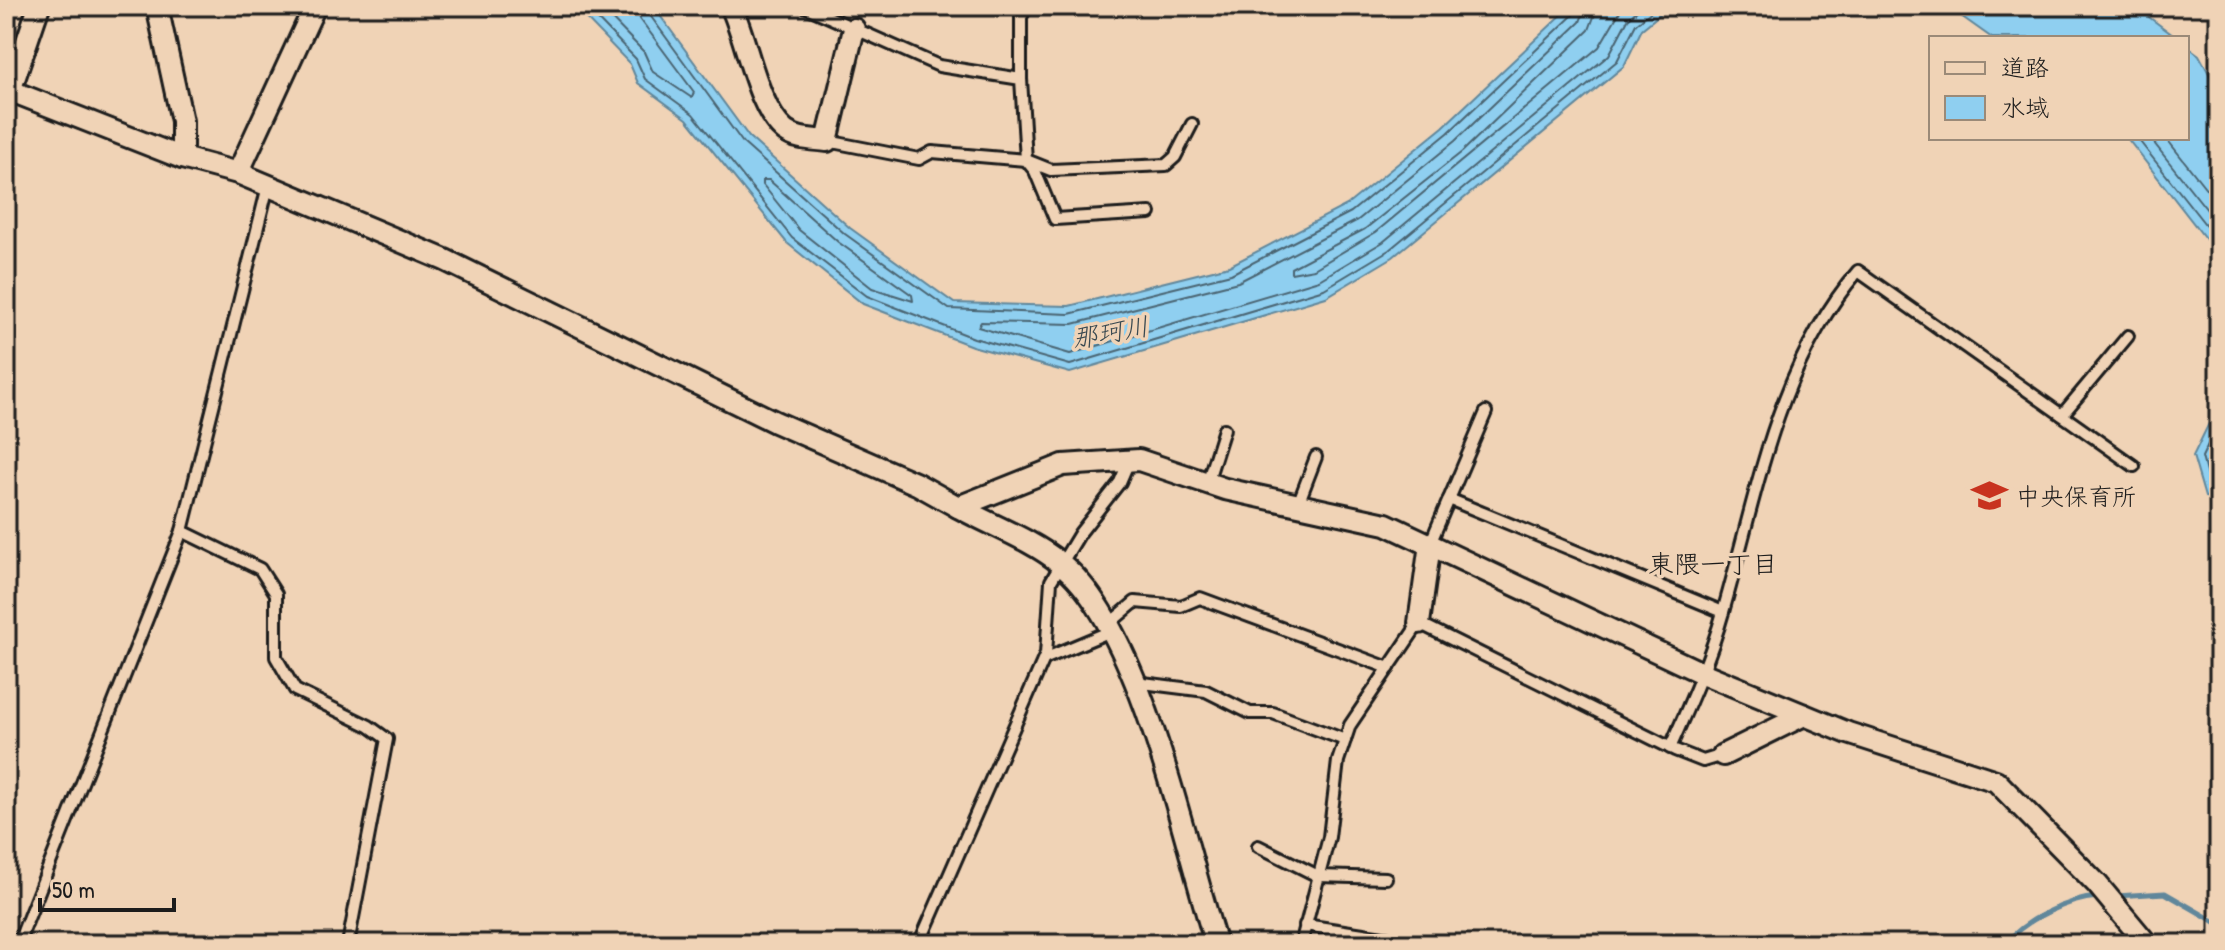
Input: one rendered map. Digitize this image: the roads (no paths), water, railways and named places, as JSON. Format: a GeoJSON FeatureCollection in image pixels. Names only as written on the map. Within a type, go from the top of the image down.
{"type":"FeatureCollection","features":[{"type":"Feature","properties":{"kind":"street"},"geometry":{"type":"LineString","coordinates":[[39,6],[7,94],[182,158],[238,173],[445,260],[775,422],[917,484],[1060,562],[1084,588],[1111,627],[1135,682],[1216,944]]}},
{"type":"Feature","properties":{"kind":"street"},"geometry":{"type":"LineString","coordinates":[[157,6],[182,121],[182,158]]}},
{"type":"Feature","properties":{"kind":"street"},"geometry":{"type":"LineString","coordinates":[[238,173],[315,6]]}},
{"type":"Feature","properties":{"kind":"street"},"geometry":{"type":"LineString","coordinates":[[731,6],[771,114],[785,131],[799,138],[827,141],[854,29]]}},
{"type":"Feature","properties":{"kind":"street"},"geometry":{"type":"LineString","coordinates":[[958,507],[1063,465],[1139,460],[1207,483],[1386,524],[1702,673],[1804,715],[1996,781],[2097,884],[2147,944]]}},
{"type":"Feature","properties":{"kind":"street"},"geometry":{"type":"LineString","coordinates":[[1419,623],[1430,544]]}},
{"type":"Feature","properties":{"kind":"street"},"geometry":{"type":"LineString","coordinates":[[1723,755],[1804,715]]}},
{"type":"Feature","properties":{"kind":"lane"},"geometry":{"type":"LineString","coordinates":[[804,6],[939,66],[1021,79]]}},
{"type":"Feature","properties":{"kind":"lane"},"geometry":{"type":"LineString","coordinates":[[1027,6],[1021,17],[1026,160],[1035,171],[1055,219],[1150,213]]}},
{"type":"Feature","properties":{"kind":"lane"},"geometry":{"type":"LineString","coordinates":[[827,141],[919,159],[932,152],[1026,160],[1051,170],[1166,165],[1175,157],[1192,124]]}},
{"type":"Feature","properties":{"kind":"lane"},"geometry":{"type":"LineString","coordinates":[[18,944],[182,531],[268,186]]}},
{"type":"Feature","properties":{"kind":"lane"},"geometry":{"type":"LineString","coordinates":[[1670,748],[1702,673],[1723,612],[1769,442],[1802,355],[1834,299],[1858,271],[2134,466]]}},
{"type":"Feature","properties":{"kind":"lane"},"geometry":{"type":"LineString","coordinates":[[2062,415],[2128,336]]}},
{"type":"Feature","properties":{"kind":"lane"},"geometry":{"type":"LineString","coordinates":[[1430,544],[1486,412]]}},
{"type":"Feature","properties":{"kind":"lane"},"geometry":{"type":"LineString","coordinates":[[1207,483],[1224,429]]}},
{"type":"Feature","properties":{"kind":"lane"},"geometry":{"type":"LineString","coordinates":[[1298,504],[1316,457]]}},
{"type":"Feature","properties":{"kind":"lane"},"geometry":{"type":"LineString","coordinates":[[919,944],[1044,659],[1051,581],[1060,562],[1120,482],[1129,461]]}},
{"type":"Feature","properties":{"kind":"lane"},"geometry":{"type":"LineString","coordinates":[[1449,499],[1723,612]]}},
{"type":"Feature","properties":{"kind":"lane"},"geometry":{"type":"LineString","coordinates":[[182,531],[260,569],[276,594],[276,657],[295,690],[369,726],[387,739],[348,944]]}},
{"type":"Feature","properties":{"kind":"lane"},"geometry":{"type":"LineString","coordinates":[[1044,659],[1111,627],[1135,602],[1181,606],[1200,598],[1389,668]]}},
{"type":"Feature","properties":{"kind":"lane"},"geometry":{"type":"LineString","coordinates":[[1301,944],[1329,837],[1338,761],[1350,725],[1419,623],[1670,748],[1703,761],[1723,755]]}},
{"type":"Feature","properties":{"kind":"lane"},"geometry":{"type":"LineString","coordinates":[[1135,682],[1206,691],[1250,713],[1273,713],[1345,740]]}},
{"type":"Feature","properties":{"kind":"lane"},"geometry":{"type":"LineString","coordinates":[[1258,846],[1318,876],[1386,878]]}},
{"type":"Feature","properties":{"kind":"lane"},"geometry":{"type":"LineString","coordinates":[[1305,925],[1428,944]]}},
{"type":"Feature","properties":{"kind":"water","name":"那珂川"},"geometry":{"type":"Polygon","coordinates":[[[574,6],[653,6],[749,137],[850,228],[954,303],[1069,306],[1229,266],[1347,205],[1443,127],[1571,6],[1670,6],[1642,29],[1624,66],[1393,257],[1326,297],[1070,373],[972,346],[863,304],[787,243],[687,119],[638,83],[630,64],[574,6]]]}},
{"type":"Feature","properties":{"kind":"water"},"geometry":{"type":"Polygon","coordinates":[[[1947,6],[2134,6],[2174,36],[1989,36],[1947,6]]]}},
{"type":"Feature","properties":{"kind":"water"},"geometry":{"type":"Polygon","coordinates":[[[2189,48],[2199,55],[2219,92],[2219,256],[2129,140],[2189,140],[2189,48]]]}},
{"type":"Feature","properties":{"kind":"water"},"geometry":{"type":"Polygon","coordinates":[[[2219,403],[2219,499],[2205,497],[2193,456],[2219,403]]]}},
{"type":"Feature","properties":{"kind":"waterway"},"geometry":{"type":"LineString","coordinates":[[2116,896],[2165,893],[2219,924]]}},
{"type":"Feature","properties":{"kind":"waterway"},"geometry":{"type":"LineString","coordinates":[[2005,944],[2023,927],[2047,912],[2098,897]]}},
{"type":"Feature","properties":{"kind":"place","name":"中央保育所"},"geometry":{"type":"Point","coordinates":[1990,496]}},
{"type":"Feature","properties":{"kind":"district","name":"東隈一丁目"},"geometry":{"type":"Point","coordinates":[1713,563]}}]}
